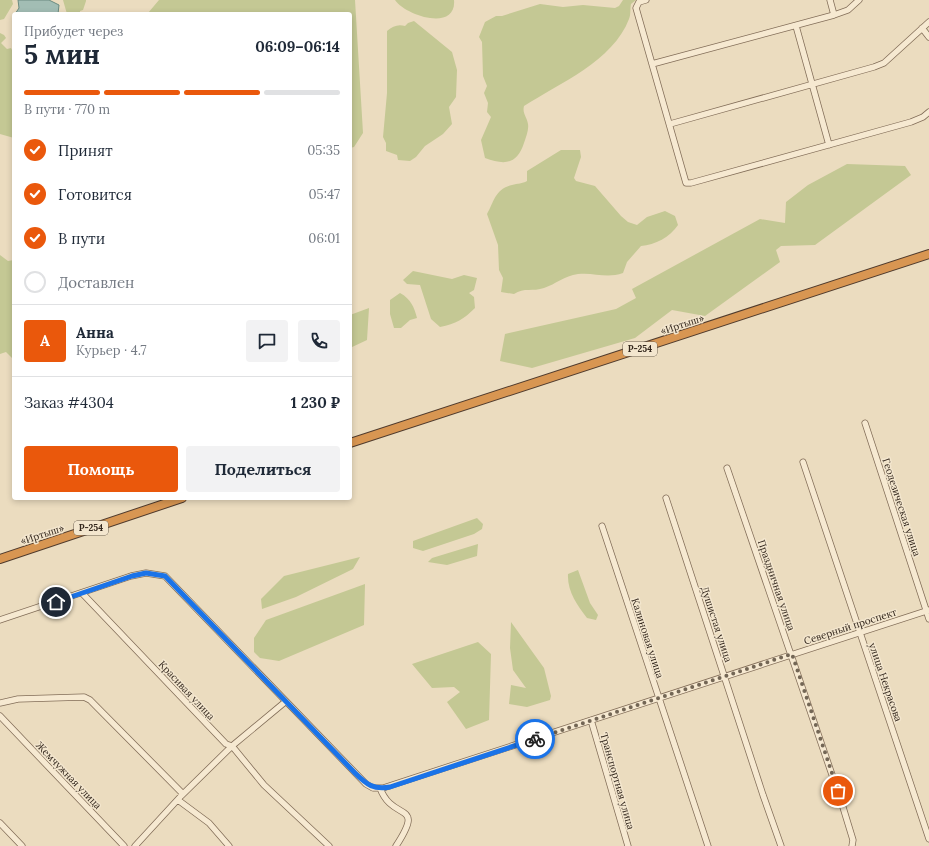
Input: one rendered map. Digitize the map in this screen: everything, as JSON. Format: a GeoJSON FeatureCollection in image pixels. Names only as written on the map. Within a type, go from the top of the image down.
{"type":"FeatureCollection","features":[{"type":"Feature","properties":{"kind":"highway","name":"«Иртыш»"},"geometry":{"type":"LineString","coordinates":[[352,443],[929,254]]}},
{"type":"Feature","properties":{"kind":"highway","name":"«Иртыш»"},"geometry":{"type":"LineString","coordinates":[[0,559],[176,500]]}},
{"type":"Feature","properties":{"kind":"street"},"geometry":{"type":"LineString","coordinates":[[646,0],[639,2],[636,8],[686,183],[691,183],[911,122],[923,117],[929,112]]}},
{"type":"Feature","properties":{"kind":"street"},"geometry":{"type":"LineString","coordinates":[[830,0],[834,15]]}},
{"type":"Feature","properties":{"kind":"street"},"geometry":{"type":"LineString","coordinates":[[652,64],[834,15],[848,10],[859,0]]}},
{"type":"Feature","properties":{"kind":"street"},"geometry":{"type":"LineString","coordinates":[[670,124],[812,85],[884,63],[929,22]]}},
{"type":"Feature","properties":{"kind":"street"},"geometry":{"type":"LineString","coordinates":[[796,26],[829,145]]}},
{"type":"Feature","properties":{"kind":"street"},"geometry":{"type":"LineString","coordinates":[[922,28],[929,37]]}},
{"type":"Feature","properties":{"kind":"street","name":"Геодезическая улица"},"geometry":{"type":"LineString","coordinates":[[865,423],[928,610],[929,619]]}},
{"type":"Feature","properties":{"kind":"street","name":"улица Некрасова"},"geometry":{"type":"LineString","coordinates":[[803,462],[929,839]]}},
{"type":"Feature","properties":{"kind":"street","name":"Праздничная улица"},"geometry":{"type":"LineString","coordinates":[[727,468],[792,654],[853,840],[852,846]]}},
{"type":"Feature","properties":{"kind":"street","name":"Душистая улица"},"geometry":{"type":"LineString","coordinates":[[666,498],[781,846]]}},
{"type":"Feature","properties":{"kind":"street","name":"Калиновая улица"},"geometry":{"type":"LineString","coordinates":[[602,526],[708,846]]}},
{"type":"Feature","properties":{"kind":"street"},"geometry":{"type":"LineString","coordinates":[[0,620],[146,573],[165,576],[285,702],[232,746],[183,794],[135,846]]}},
{"type":"Feature","properties":{"kind":"street","name":"Красивая улица"},"geometry":{"type":"LineString","coordinates":[[82,593],[226,744],[232,746],[264,785],[329,846]]}},
{"type":"Feature","properties":{"kind":"street","name":"Северный проспект"},"geometry":{"type":"LineString","coordinates":[[285,702],[366,784],[373,788],[390,787],[928,610]]}},
{"type":"Feature","properties":{"kind":"street"},"geometry":{"type":"LineString","coordinates":[[0,703],[18,699],[84,697],[90,700],[183,794]]}},
{"type":"Feature","properties":{"kind":"street","name":"Жемчужная улица"},"geometry":{"type":"LineString","coordinates":[[0,716],[124,846]]}},
{"type":"Feature","properties":{"kind":"street","name":"Транспортная улица"},"geometry":{"type":"LineString","coordinates":[[591,720],[628,846]]}},
{"type":"Feature","properties":{"kind":"street"},"geometry":{"type":"LineString","coordinates":[[380,788],[384,798],[389,804],[407,815],[409,818],[408,827],[396,846]]}},
{"type":"Feature","properties":{"kind":"street"},"geometry":{"type":"LineString","coordinates":[[178,800],[209,822],[229,846]]}},
{"type":"Feature","properties":{"kind":"street"},"geometry":{"type":"LineString","coordinates":[[0,823],[22,846]]}},
{"type":"Feature","properties":{"kind":"green space"},"geometry":{"type":"Polygon","coordinates":[[[0,0],[12,0],[13,4],[4,19],[0,20],[0,0]]]}},
{"type":"Feature","properties":{"kind":"green space"},"geometry":{"type":"Polygon","coordinates":[[[63,0],[86,0],[83,10],[80,12],[66,12],[63,0]]]}},
{"type":"Feature","properties":{"kind":"green space"},"geometry":{"type":"Polygon","coordinates":[[[159,0],[355,0],[363,133],[354,147],[352,148],[352,12],[149,12],[159,0]]]}},
{"type":"Feature","properties":{"kind":"green space"},"geometry":{"type":"Polygon","coordinates":[[[395,0],[454,0],[453,10],[448,16],[430,18],[409,11],[395,0]]]}},
{"type":"Feature","properties":{"kind":"green space"},"geometry":{"type":"Polygon","coordinates":[[[623,0],[636,0],[631,4],[630,17],[621,34],[611,47],[584,70],[524,106],[528,129],[518,156],[504,162],[498,162],[485,158],[481,140],[491,117],[487,112],[488,103],[484,93],[487,86],[483,76],[482,42],[479,37],[485,22],[496,16],[502,16],[540,4],[563,7],[583,5],[615,8],[619,6],[623,0]]]}},
{"type":"Feature","properties":{"kind":"green space"},"geometry":{"type":"Polygon","coordinates":[[[414,21],[452,52],[457,70],[456,97],[449,107],[452,124],[443,134],[425,146],[416,157],[410,161],[398,160],[397,155],[386,151],[386,143],[383,137],[387,93],[387,31],[396,26],[405,26],[414,21]]]}},
{"type":"Feature","properties":{"kind":"green space"},"geometry":{"type":"Polygon","coordinates":[[[0,33],[6,38],[1,43],[7,49],[11,48],[12,50],[12,137],[0,134],[0,33]]]}},
{"type":"Feature","properties":{"kind":"green space"},"geometry":{"type":"Polygon","coordinates":[[[561,150],[580,150],[581,157],[574,178],[576,181],[595,186],[628,222],[637,225],[647,217],[665,211],[675,216],[678,225],[662,240],[641,246],[627,262],[623,273],[617,275],[578,274],[568,276],[540,289],[521,291],[514,294],[501,292],[503,278],[499,270],[498,245],[487,214],[498,193],[506,187],[527,181],[527,171],[561,150]]]}},
{"type":"Feature","properties":{"kind":"green space"},"geometry":{"type":"Polygon","coordinates":[[[847,164],[905,166],[911,175],[815,245],[781,246],[776,250],[780,262],[705,316],[672,310],[635,338],[532,368],[500,361],[505,334],[616,309],[636,298],[632,289],[760,219],[785,223],[786,202],[808,185],[847,164]]]}},
{"type":"Feature","properties":{"kind":"green space"},"geometry":{"type":"Polygon","coordinates":[[[0,255],[8,261],[12,260],[12,358],[6,352],[0,354],[0,255]]]}},
{"type":"Feature","properties":{"kind":"green space"},"geometry":{"type":"Polygon","coordinates":[[[413,271],[452,279],[464,275],[477,278],[474,290],[469,293],[474,297],[475,308],[459,320],[440,327],[431,319],[420,285],[407,284],[403,280],[413,271]]]}},
{"type":"Feature","properties":{"kind":"green space"},"geometry":{"type":"Polygon","coordinates":[[[400,293],[412,304],[417,318],[410,320],[401,328],[394,328],[390,314],[390,300],[400,293]]]}},
{"type":"Feature","properties":{"kind":"green space"},"geometry":{"type":"Polygon","coordinates":[[[369,308],[367,340],[352,347],[352,314],[369,308]]]}},
{"type":"Feature","properties":{"kind":"green space"},"geometry":{"type":"Polygon","coordinates":[[[477,518],[483,524],[482,529],[474,534],[423,551],[413,548],[413,541],[477,518]]]}},
{"type":"Feature","properties":{"kind":"green space"},"geometry":{"type":"Polygon","coordinates":[[[478,544],[477,556],[447,565],[428,562],[432,558],[478,544]]]}},
{"type":"Feature","properties":{"kind":"green space"},"geometry":{"type":"Polygon","coordinates":[[[360,557],[353,569],[296,597],[262,609],[261,599],[284,576],[360,557]]]}},
{"type":"Feature","properties":{"kind":"green space"},"geometry":{"type":"Polygon","coordinates":[[[578,570],[590,603],[598,615],[596,620],[587,618],[576,603],[571,592],[568,574],[578,570]]]}},
{"type":"Feature","properties":{"kind":"green space"},"geometry":{"type":"Polygon","coordinates":[[[365,584],[364,625],[279,661],[260,658],[254,652],[254,638],[266,620],[365,584]]]}},
{"type":"Feature","properties":{"kind":"green space"},"geometry":{"type":"Polygon","coordinates":[[[511,622],[544,668],[551,696],[550,700],[527,707],[509,704],[511,685],[526,688],[513,670],[510,648],[511,622]]]}},
{"type":"Feature","properties":{"kind":"green space"},"geometry":{"type":"Polygon","coordinates":[[[478,642],[491,654],[489,720],[466,729],[447,702],[460,692],[454,687],[432,688],[412,664],[478,642]]]}},
{"type":"Feature","properties":{"kind":"water"},"geometry":{"type":"Polygon","coordinates":[[[18,0],[49,0],[59,5],[58,12],[16,12],[19,8],[18,0]]]}},
{"type":"Feature","properties":{"kind":"way so far"},"geometry":{"type":"LineString","coordinates":[[535,739],[792,654],[838,791]]}},
{"type":"Feature","properties":{"kind":"route"},"geometry":{"type":"LineString","coordinates":[[56,602],[132,576],[146,573],[165,576],[285,702],[366,784],[373,788],[390,787],[535,739]]}}]}
